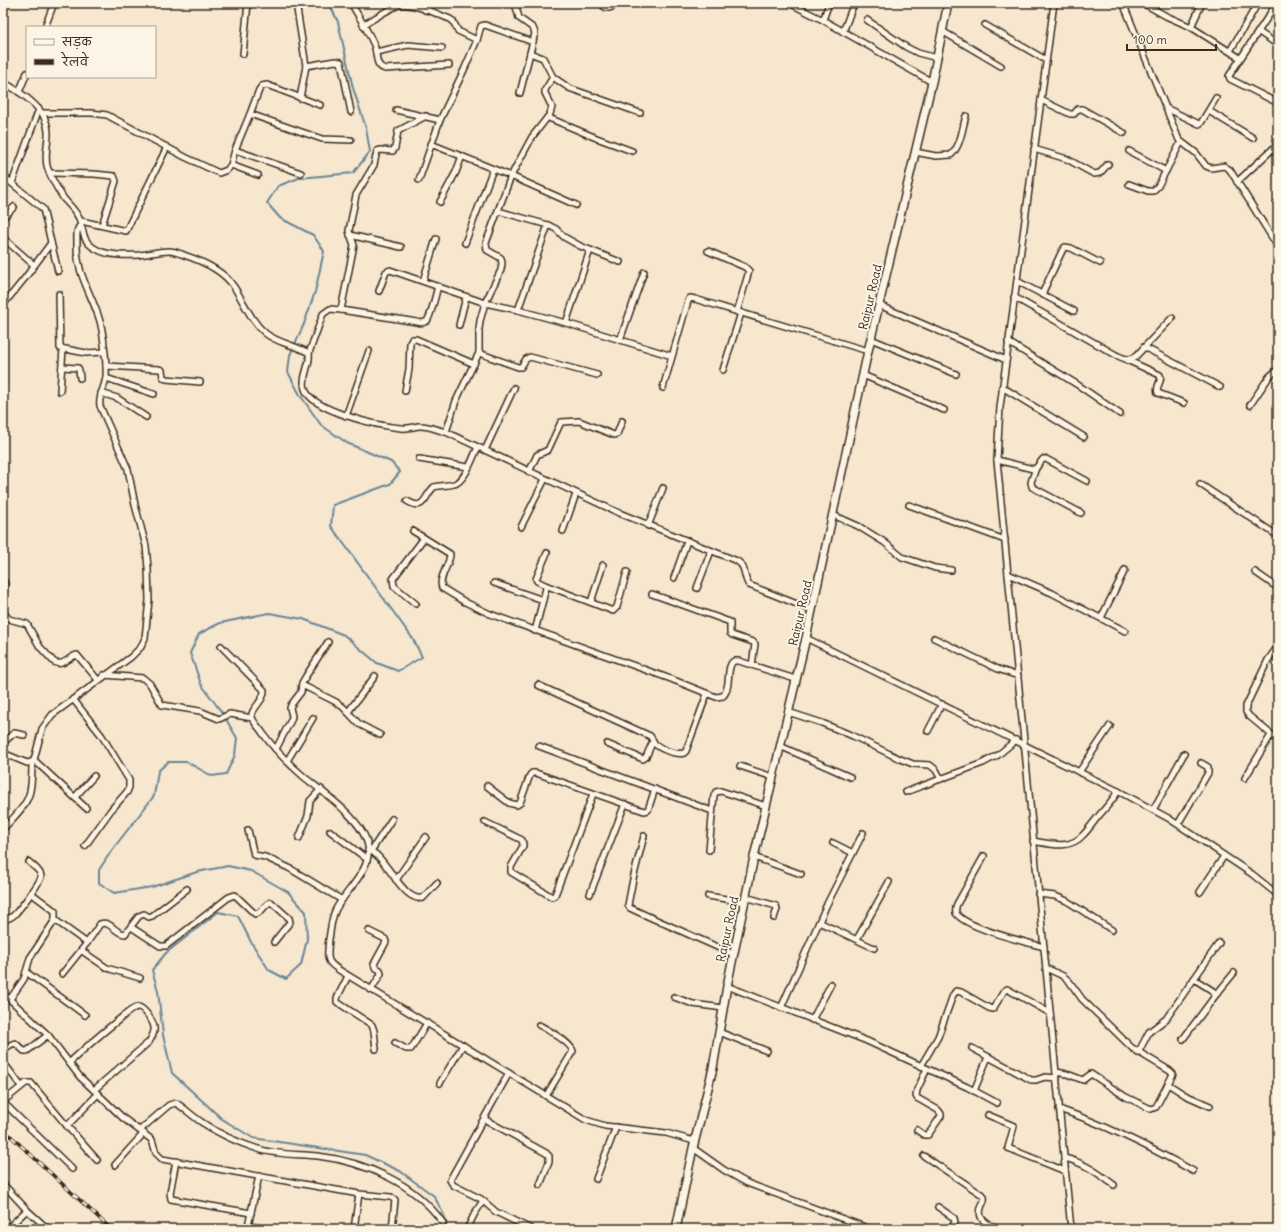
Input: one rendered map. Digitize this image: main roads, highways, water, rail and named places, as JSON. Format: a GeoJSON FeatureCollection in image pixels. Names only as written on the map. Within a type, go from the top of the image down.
{"type":"FeatureCollection","features":[{"type":"Feature","properties":{"kind":"main road","name":"Raipur Road"},"geometry":{"type":"LineString","coordinates":[[676,1229],[693,1145],[713,1068],[733,954],[754,857],[795,679],[806,638],[868,351],[932,82],[948,3]]}},
{"type":"Feature","properties":{"kind":"waterway"},"geometry":{"type":"LineString","coordinates":[[329,3],[338,22],[353,88],[366,128],[370,152],[353,173],[299,178],[278,186],[267,203],[280,218],[313,235],[324,251],[315,292],[304,324],[290,355],[288,372],[300,395],[321,425],[347,443],[391,462],[400,472],[390,484],[333,505],[331,526],[413,639],[422,657],[398,671],[377,663],[344,635],[303,619],[269,613],[220,623],[199,634],[190,653],[201,684],[223,714],[237,738],[235,755],[226,774],[212,776],[187,762],[168,762],[158,771],[154,796],[112,850],[99,870],[99,883],[114,893],[152,887],[197,872],[228,866],[251,871],[288,892],[306,912],[307,939],[301,965],[286,979],[269,970],[251,942],[238,916],[218,912],[166,953],[152,970],[158,991],[163,1035],[172,1073],[222,1119],[253,1138],[365,1155],[400,1171],[434,1196],[444,1215],[447,1229]]}},
{"type":"Feature","properties":{"kind":"railway"},"geometry":{"type":"LineString","coordinates":[[3,1129],[111,1229]]}}]}
